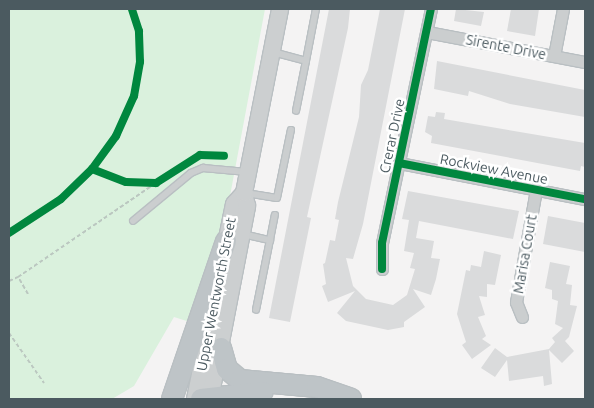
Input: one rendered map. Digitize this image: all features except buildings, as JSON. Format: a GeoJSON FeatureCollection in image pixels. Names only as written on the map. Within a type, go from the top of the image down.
{"type":"FeatureCollection","features":[{"type":"Feature","properties":{"kind":"highway"},"geometry":{"type":"LineString","coordinates":[[172,399],[234,237]]}},
{"type":"Feature","properties":{"kind":"highway"},"geometry":{"type":"LineString","coordinates":[[221,348],[227,369],[240,380],[317,387],[351,399]]}},
{"type":"Feature","properties":{"kind":"highway"},"geometry":{"type":"LineString","coordinates":[[204,399],[276,392],[329,399]]}},
{"type":"Feature","properties":{"kind":"main road","name":"Upper Wentworth Street"},"geometry":{"type":"LineString","coordinates":[[204,399],[221,348],[234,237],[234,204],[244,193],[280,9]]}},
{"type":"Feature","properties":{"kind":"main road","name":"Upper Wentworth Street"},"geometry":{"type":"LineString","coordinates":[[204,399],[234,237]]}},
{"type":"Feature","properties":{"kind":"street","name":"Crerar Drive"},"geometry":{"type":"LineString","coordinates":[[382,269],[382,243],[431,9]]}},
{"type":"Feature","properties":{"kind":"street"},"geometry":{"type":"LineString","coordinates":[[554,56],[563,9]]}},
{"type":"Feature","properties":{"kind":"street","name":"Sirente Drive"},"geometry":{"type":"LineString","coordinates":[[427,32],[585,62]]}},
{"type":"Feature","properties":{"kind":"street","name":"Rockview Avenue"},"geometry":{"type":"LineString","coordinates":[[399,163],[585,199]]}},
{"type":"Feature","properties":{"kind":"street","name":"Marisa Court"},"geometry":{"type":"LineString","coordinates":[[522,317],[516,302],[536,190]]}},
{"type":"Feature","properties":{"kind":"lane"},"geometry":{"type":"LineString","coordinates":[[296,110],[316,9]]}},
{"type":"Feature","properties":{"kind":"lane"},"geometry":{"type":"LineString","coordinates":[[271,52],[306,61]]}},
{"type":"Feature","properties":{"kind":"lane"},"geometry":{"type":"LineString","coordinates":[[244,193],[277,198],[291,130]]}},
{"type":"Feature","properties":{"kind":"lane"},"geometry":{"type":"LineString","coordinates":[[133,221],[191,173],[202,168],[248,172]]}},
{"type":"Feature","properties":{"kind":"lane"},"geometry":{"type":"LineString","coordinates":[[256,310],[275,214]]}},
{"type":"Feature","properties":{"kind":"lane"},"geometry":{"type":"LineString","coordinates":[[234,237],[270,240]]}},
{"type":"Feature","properties":{"kind":"path"},"geometry":{"type":"LineString","coordinates":[[141,184],[159,181]]}},
{"type":"Feature","properties":{"kind":"path"},"geometry":{"type":"LineString","coordinates":[[9,281],[18,277],[159,181]]}},
{"type":"Feature","properties":{"kind":"path"},"geometry":{"type":"LineString","coordinates":[[18,277],[28,294]]}},
{"type":"Feature","properties":{"kind":"path"},"geometry":{"type":"LineString","coordinates":[[9,333],[44,383]]}},
{"type":"Feature","properties":{"kind":"green space"},"geometry":{"type":"Polygon","coordinates":[[[9,9],[265,9],[227,212],[193,323],[174,317],[134,386],[112,399],[9,399],[9,9]]]}},
{"type":"Feature","properties":{"kind":"cycle path"},"geometry":{"type":"LineString","coordinates":[[9,233],[61,199],[92,169],[116,136],[134,96],[140,62],[139,31],[132,9]]}},
{"type":"Feature","properties":{"kind":"cycle path"},"geometry":{"type":"LineString","coordinates":[[382,269],[382,243],[431,9]]}},
{"type":"Feature","properties":{"kind":"cycle path"},"geometry":{"type":"LineString","coordinates":[[92,169],[126,182],[156,183],[200,155],[224,156]]}},
{"type":"Feature","properties":{"kind":"cycle path"},"geometry":{"type":"LineString","coordinates":[[399,163],[585,199]]}}]}
